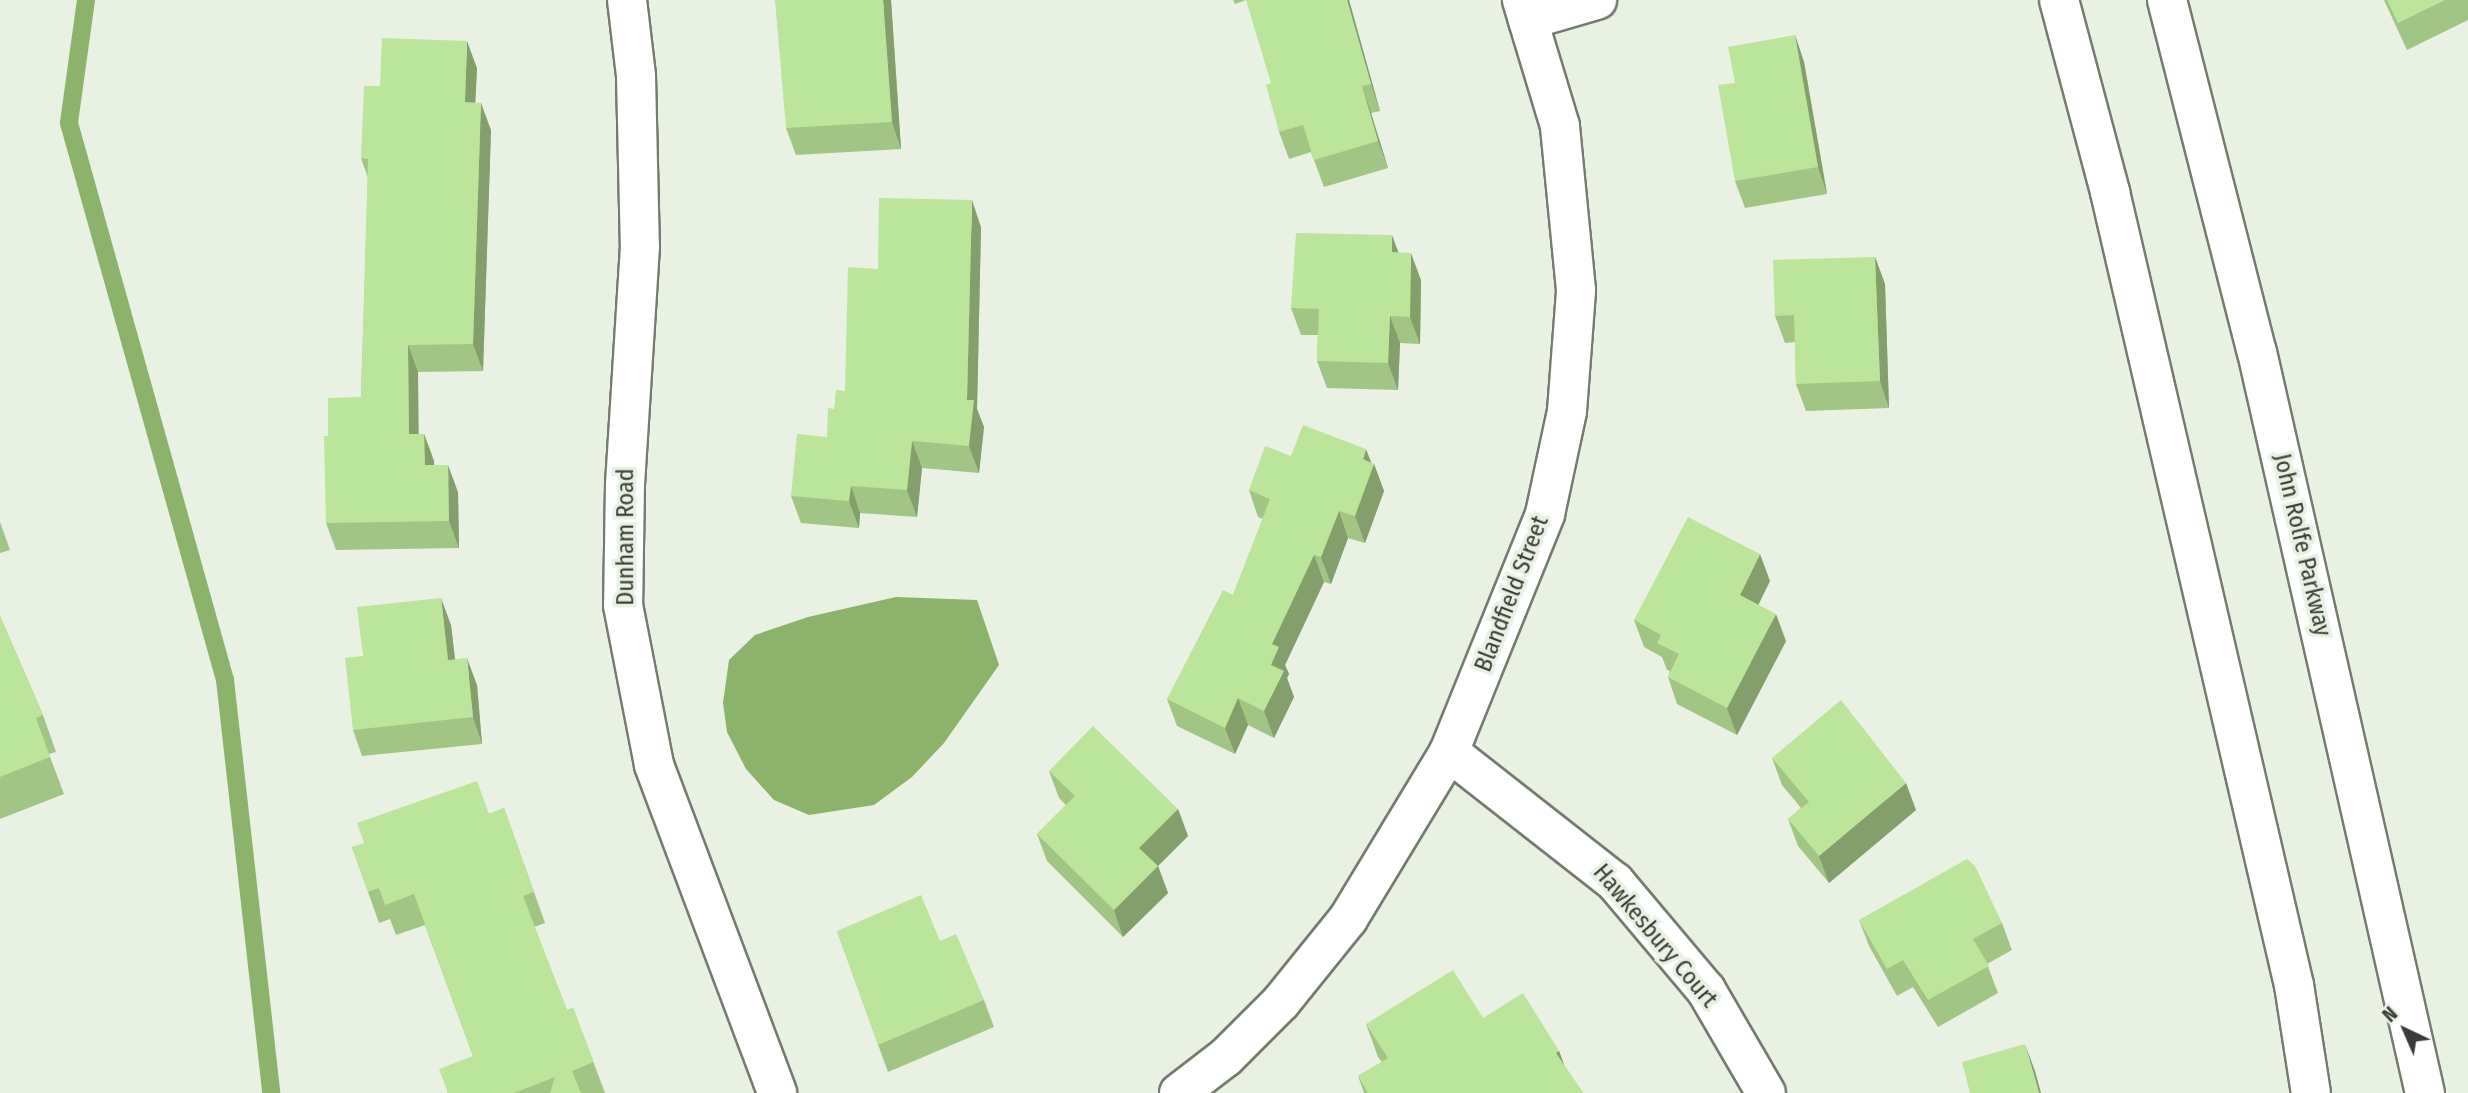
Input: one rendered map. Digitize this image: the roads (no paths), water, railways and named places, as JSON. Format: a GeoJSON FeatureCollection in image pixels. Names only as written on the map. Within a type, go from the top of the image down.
{"type":"FeatureCollection","features":[{"type":"Feature","properties":{"kind":"street","name":"Dunham Road"},"geometry":{"type":"LineString","coordinates":[[627,0],[636,76],[640,246],[625,484],[623,605],[654,765],[777,1093]]}},
{"type":"Feature","properties":{"kind":"street"},"geometry":{"type":"LineString","coordinates":[[1525,10],[1597,0]]}},
{"type":"Feature","properties":{"kind":"street"},"geometry":{"type":"LineString","coordinates":[[2059,0],[2110,192],[2294,985],[2311,1093]]}},
{"type":"Feature","properties":{"kind":"street","name":"John Rolfe Parkway"},"geometry":{"type":"LineString","coordinates":[[2167,0],[2260,365],[2425,1093]]}},
{"type":"Feature","properties":{"kind":"street","name":"Blandfield Street"},"geometry":{"type":"LineString","coordinates":[[1179,1093],[1226,1057],[1281,1002],[1348,919],[1449,752],[1545,514],[1567,411],[1575,276],[1560,126],[1525,10]]}},
{"type":"Feature","properties":{"kind":"street","name":"Hawkesbury Court"},"geometry":{"type":"LineString","coordinates":[[1449,752],[1615,881],[1706,990],[1766,1093]]}},
{"type":"Feature","properties":{"kind":"waterway"},"geometry":{"type":"LineString","coordinates":[[86,0],[69,123],[225,680],[271,1093]]}}]}
